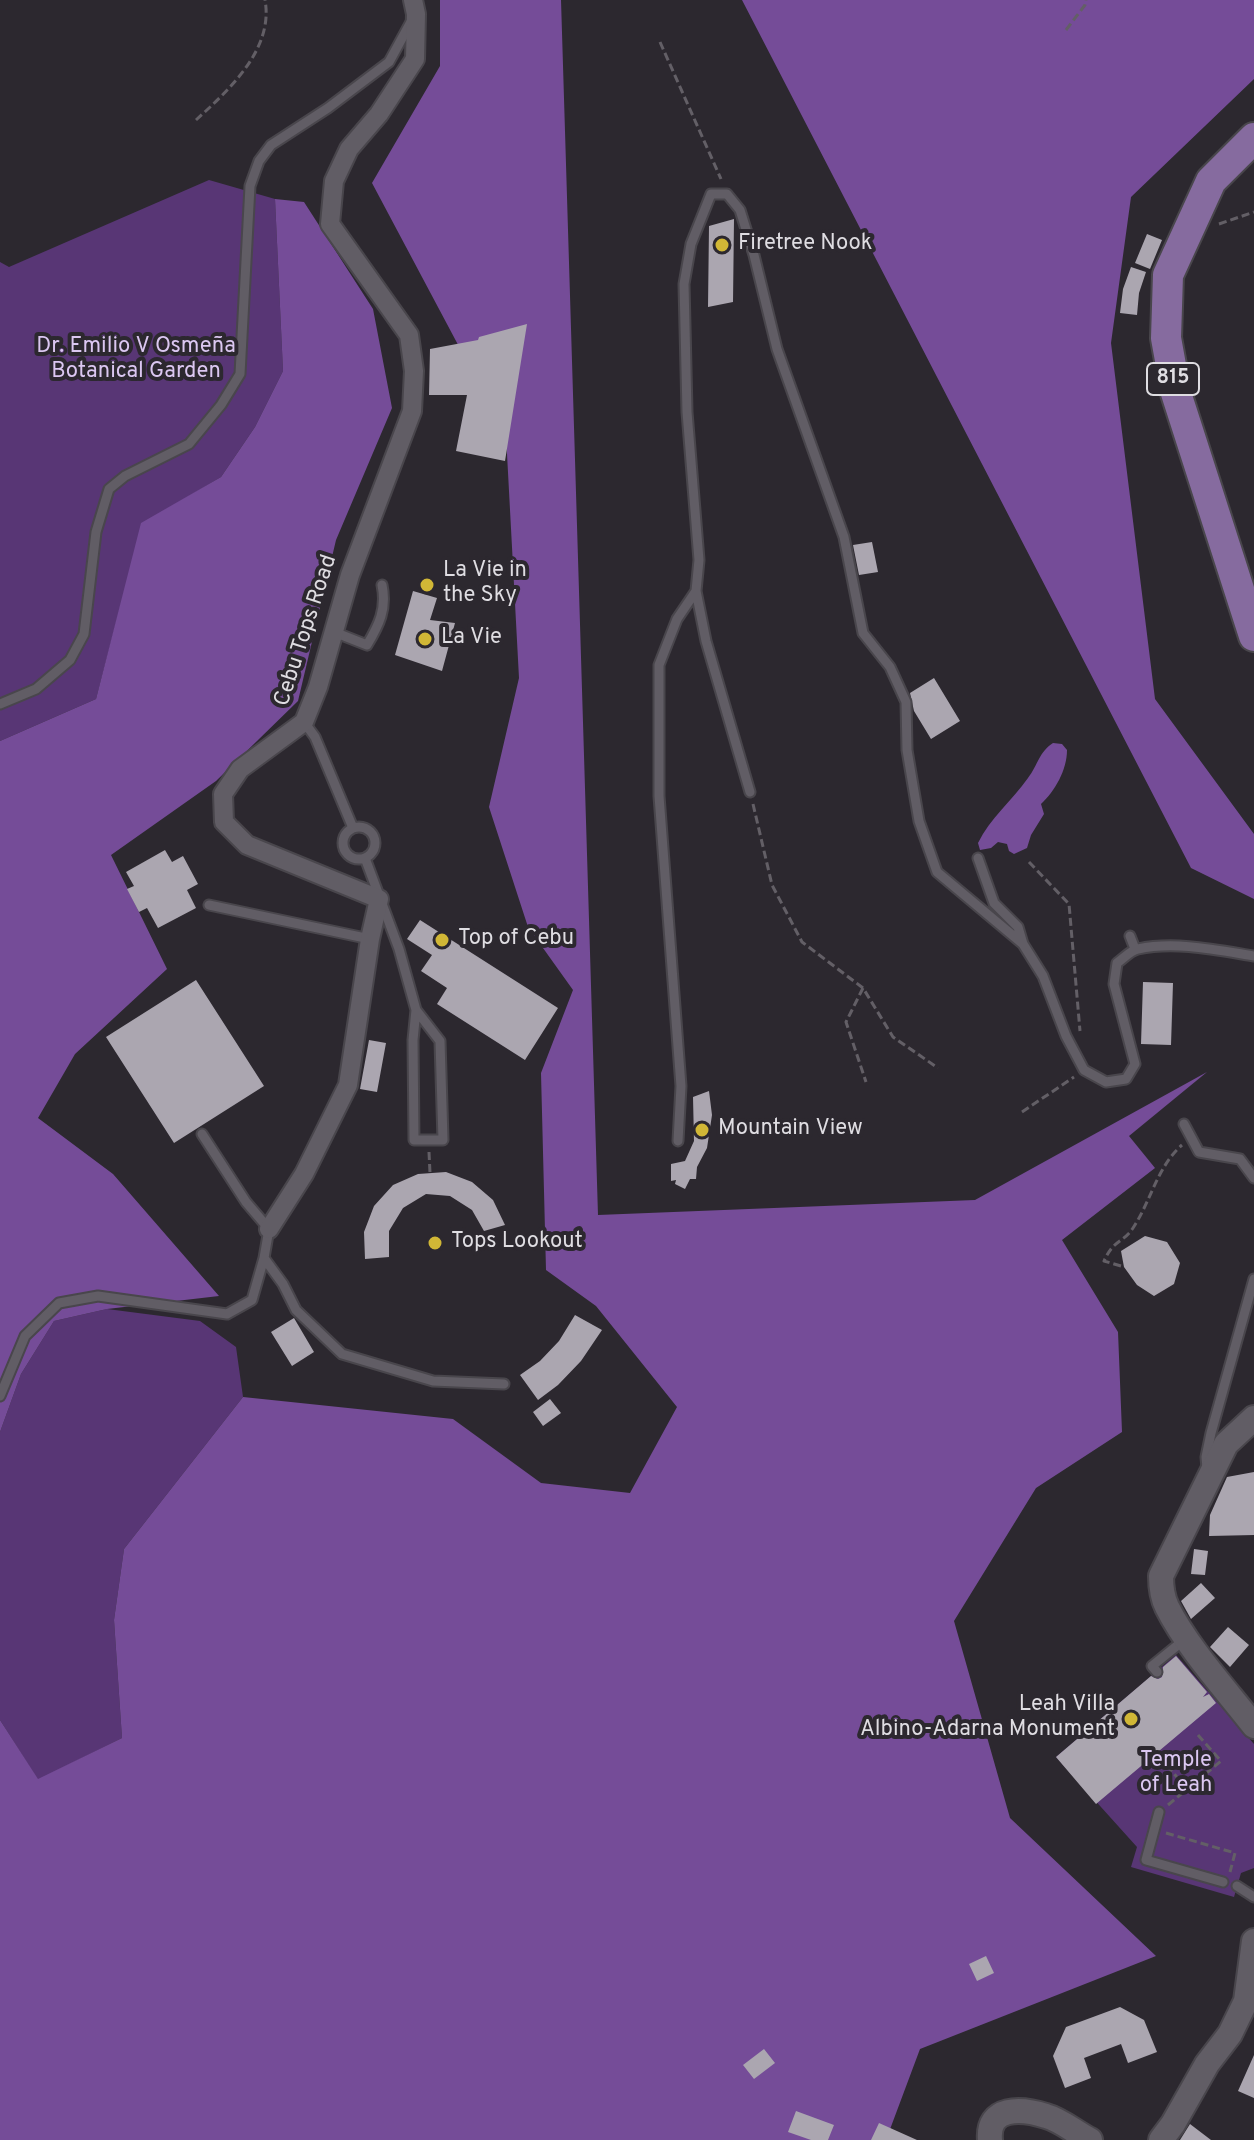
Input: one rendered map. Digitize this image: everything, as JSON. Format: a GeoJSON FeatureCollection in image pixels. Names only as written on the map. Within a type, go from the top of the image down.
{"type":"FeatureCollection","features":[{"type":"Feature","properties":{"kind":"main road","name":"815"},"geometry":{"type":"LineString","coordinates":[[1254,138],[1211,181],[1168,275],[1166,338],[1176,393],[1254,636]]}},
{"type":"Feature","properties":{"kind":"street","name":"Cebu Tops Road"},"geometry":{"type":"LineString","coordinates":[[379,899],[247,845],[224,822],[223,794],[240,769],[304,722],[350,575],[412,411],[414,371],[409,335],[330,224],[334,181],[349,149],[379,114],[415,59],[414,7]]}},
{"type":"Feature","properties":{"kind":"street"},"geometry":{"type":"LineString","coordinates":[[269,1229],[304,1174],[348,1085],[379,899]]}},
{"type":"Feature","properties":{"kind":"street"},"geometry":{"type":"LineString","coordinates":[[1254,1418],[1226,1444],[1161,1576],[1161,1592],[1166,1607],[1254,1726]]}},
{"type":"Feature","properties":{"kind":"street"},"geometry":{"type":"LineString","coordinates":[[1161,2140],[1241,2012],[1246,2001],[1254,1941]]}},
{"type":"Feature","properties":{"kind":"street"},"geometry":{"type":"LineString","coordinates":[[990,2140],[992,2120],[1006,2112],[1048,2116],[1090,2140]]}},
{"type":"Feature","properties":{"kind":"lane"},"geometry":{"type":"LineString","coordinates":[[0,704],[36,689],[70,660],[84,634],[96,532],[109,489],[125,476],[189,444],[221,405],[240,374],[250,186],[259,161],[271,145],[328,108],[389,62],[414,7]]}},
{"type":"Feature","properties":{"kind":"lane"},"geometry":{"type":"LineString","coordinates":[[750,792],[706,641],[696,591],[699,560],[687,412],[684,284],[691,244],[711,194],[727,194],[740,210],[777,349],[844,537],[863,633],[890,667],[906,702],[907,750],[919,821],[937,872],[1023,944]]}},
{"type":"Feature","properties":{"kind":"lane"},"geometry":{"type":"LineString","coordinates":[[334,632],[367,645],[381,621],[382,585]]}},
{"type":"Feature","properties":{"kind":"lane"},"geometry":{"type":"LineString","coordinates":[[678,1141],[680,1072],[659,796],[659,665],[677,619],[696,591]]}},
{"type":"Feature","properties":{"kind":"lane"},"geometry":{"type":"LineString","coordinates":[[304,722],[315,737],[353,828]]}},
{"type":"Feature","properties":{"kind":"lane"},"geometry":{"type":"LineString","coordinates":[[353,828],[367,829],[375,840],[371,854],[365,858],[349,856],[344,849],[343,841],[353,828]]}},
{"type":"Feature","properties":{"kind":"lane"},"geometry":{"type":"LineString","coordinates":[[365,858],[399,949],[416,1010],[413,1040],[414,1140],[443,1140],[440,1041],[416,1010]]}},
{"type":"Feature","properties":{"kind":"lane"},"geometry":{"type":"LineString","coordinates":[[978,858],[994,903],[1018,927],[1023,944],[1043,976],[1066,1036],[1084,1070],[1106,1082],[1126,1079],[1135,1064],[1114,984],[1117,963],[1135,949],[1208,948],[1254,956]]}},
{"type":"Feature","properties":{"kind":"lane"},"geometry":{"type":"LineString","coordinates":[[209,905],[370,939]]}},
{"type":"Feature","properties":{"kind":"lane"},"geometry":{"type":"LineString","coordinates":[[1130,936],[1135,949]]}},
{"type":"Feature","properties":{"kind":"lane"},"geometry":{"type":"LineString","coordinates":[[1184,1124],[1199,1152],[1240,1159],[1254,1178]]}},
{"type":"Feature","properties":{"kind":"lane"},"geometry":{"type":"LineString","coordinates":[[0,1396],[25,1336],[59,1303],[98,1296],[227,1314],[252,1300],[269,1229],[246,1202],[202,1134]]}},
{"type":"Feature","properties":{"kind":"lane"},"geometry":{"type":"LineString","coordinates":[[264,1258],[283,1284],[296,1310],[342,1354],[433,1381],[504,1384]]}},
{"type":"Feature","properties":{"kind":"lane"},"geometry":{"type":"LineString","coordinates":[[1208,1476],[1206,1457],[1211,1433],[1254,1279]]}},
{"type":"Feature","properties":{"kind":"lane"},"geometry":{"type":"LineString","coordinates":[[1157,1672],[1152,1666],[1187,1638]]}},
{"type":"Feature","properties":{"kind":"lane"},"geometry":{"type":"LineString","coordinates":[[1159,1812],[1146,1860],[1223,1882]]}},
{"type":"Feature","properties":{"kind":"lane"},"geometry":{"type":"LineString","coordinates":[[1237,1886],[1254,1897]]}},
{"type":"Feature","properties":{"kind":"path"},"geometry":{"type":"LineString","coordinates":[[196,120],[233,87],[265,33],[265,0]]}},
{"type":"Feature","properties":{"kind":"path"},"geometry":{"type":"LineString","coordinates":[[1066,30],[1086,0]]}},
{"type":"Feature","properties":{"kind":"path"},"geometry":{"type":"LineString","coordinates":[[660,42],[727,194]]}},
{"type":"Feature","properties":{"kind":"path"},"geometry":{"type":"LineString","coordinates":[[750,792],[772,885],[802,942],[863,988],[893,1037],[938,1068]]}},
{"type":"Feature","properties":{"kind":"path"},"geometry":{"type":"LineString","coordinates":[[1029,862],[1069,904],[1080,1032],[1066,1036]]}},
{"type":"Feature","properties":{"kind":"path"},"geometry":{"type":"LineString","coordinates":[[863,988],[846,1022],[866,1082]]}},
{"type":"Feature","properties":{"kind":"path"},"geometry":{"type":"LineString","coordinates":[[1022,1112],[1084,1070]]}},
{"type":"Feature","properties":{"kind":"path"},"geometry":{"type":"LineString","coordinates":[[1121,1266],[1104,1261],[1111,1246],[1131,1232],[1169,1156],[1191,1138]]}},
{"type":"Feature","properties":{"kind":"path"},"geometry":{"type":"LineString","coordinates":[[429,1140],[430,1173]]}},
{"type":"Feature","properties":{"kind":"path"},"geometry":{"type":"LineString","coordinates":[[1159,1812],[1221,1761],[1198,1735]]}},
{"type":"Feature","properties":{"kind":"path"},"geometry":{"type":"LineString","coordinates":[[1159,1756],[1187,1789]]}},
{"type":"Feature","properties":{"kind":"path"},"geometry":{"type":"LineString","coordinates":[[1154,1830],[1235,1853],[1231,1869]]}},
{"type":"Feature","properties":{"kind":"green space","name":"Dr. Emilio V Osmeña Botanical Garden"},"geometry":{"type":"Polygon","coordinates":[[[209,180],[275,199],[283,371],[255,427],[221,477],[142,524],[96,699],[0,741],[0,262],[9,267],[209,180]]]}},
{"type":"Feature","properties":{"kind":"green space"},"geometry":{"type":"Polygon","coordinates":[[[107,1309],[200,1321],[236,1347],[243,1397],[124,1549],[114,1620],[122,1738],[38,1780],[0,1720],[0,1432],[21,1374],[54,1321],[107,1309]]]}},
{"type":"Feature","properties":{"kind":"green space","name":"Temple of Leah"},"geometry":{"type":"Polygon","coordinates":[[[1176,1655],[1254,1744],[1254,1868],[1241,1873],[1234,1897],[1131,1867],[1137,1847],[1056,1757],[1176,1655]]]}},
{"type":"Feature","properties":{"kind":"shaded area"},"geometry":{"type":"Polygon","coordinates":[[[440,0],[561,0],[598,1215],[975,1200],[1207,1072],[1129,1136],[1155,1168],[1062,1240],[1118,1332],[1122,1432],[1036,1488],[954,1621],[1010,1818],[1156,1956],[920,2049],[886,2140],[0,2140],[0,1720],[38,1779],[122,1738],[114,1620],[124,1549],[243,1397],[453,1419],[541,1483],[630,1493],[677,1407],[596,1306],[546,1270],[541,1073],[573,990],[528,927],[489,807],[519,678],[506,435],[372,183],[440,66],[440,0]]]}},
{"type":"Feature","properties":{"kind":"shaded area"},"geometry":{"type":"Polygon","coordinates":[[[742,0],[1254,0],[1254,79],[1131,197],[1111,343],[1155,699],[1254,834],[1254,899],[1191,868],[742,0]]]}},
{"type":"Feature","properties":{"kind":"shaded area"},"geometry":{"type":"Polygon","coordinates":[[[275,199],[304,202],[373,309],[392,408],[336,540],[298,701],[216,781],[111,855],[167,969],[75,1054],[38,1118],[113,1174],[219,1296],[107,1309],[54,1321],[21,1374],[0,1432],[0,741],[96,699],[141,523],[221,477],[255,427],[283,371],[275,199]]]}},
{"type":"Feature","properties":{"kind":"shaded area"},"geometry":{"type":"Polygon","coordinates":[[[1053,743],[1062,744],[1067,750],[1065,765],[1051,793],[1041,804],[1044,814],[1027,848],[1014,854],[1007,844],[998,842],[991,848],[980,850],[978,843],[989,826],[1053,743]]]}},
{"type":"Feature","properties":{"kind":"building"},"geometry":{"type":"Polygon","coordinates":[[[734,219],[733,302],[708,307],[709,226],[734,219]]]}},
{"type":"Feature","properties":{"kind":"building"},"geometry":{"type":"Polygon","coordinates":[[[1147,234],[1162,240],[1150,269],[1135,263],[1147,234]]]}},
{"type":"Feature","properties":{"kind":"building"},"geometry":{"type":"Polygon","coordinates":[[[1131,267],[1146,272],[1139,293],[1137,315],[1120,313],[1123,289],[1131,267]]]}},
{"type":"Feature","properties":{"kind":"building"},"geometry":{"type":"Polygon","coordinates":[[[527,324],[505,461],[456,451],[467,395],[429,395],[430,349],[478,340],[479,337],[527,324]]]}},
{"type":"Feature","properties":{"kind":"building"},"geometry":{"type":"Polygon","coordinates":[[[872,542],[878,572],[859,575],[853,545],[872,542]]]}},
{"type":"Feature","properties":{"kind":"building","name":"La Vie"},"geometry":{"type":"Polygon","coordinates":[[[413,591],[437,598],[430,620],[455,623],[442,671],[395,655],[413,591]]]}},
{"type":"Feature","properties":{"kind":"building"},"geometry":{"type":"Polygon","coordinates":[[[934,678],[960,721],[931,739],[914,711],[910,693],[934,678]]]}},
{"type":"Feature","properties":{"kind":"building"},"geometry":{"type":"Polygon","coordinates":[[[165,850],[172,862],[183,856],[198,884],[187,890],[196,908],[158,928],[147,908],[139,912],[127,889],[134,886],[126,872],[165,850]]]}},
{"type":"Feature","properties":{"kind":"building"},"geometry":{"type":"Polygon","coordinates":[[[420,920],[558,1008],[525,1060],[437,1004],[447,988],[421,971],[432,955],[407,939],[420,920]]]}},
{"type":"Feature","properties":{"kind":"building"},"geometry":{"type":"Polygon","coordinates":[[[196,980],[264,1086],[174,1143],[106,1037],[196,980]]]}},
{"type":"Feature","properties":{"kind":"building"},"geometry":{"type":"Polygon","coordinates":[[[1143,982],[1173,983],[1171,1045],[1141,1044],[1143,982]]]}},
{"type":"Feature","properties":{"kind":"building"},"geometry":{"type":"Polygon","coordinates":[[[369,1040],[386,1043],[377,1092],[360,1089],[369,1040]]]}},
{"type":"Feature","properties":{"kind":"building","name":"Mountain View"},"geometry":{"type":"Polygon","coordinates":[[[709,1091],[712,1115],[707,1148],[697,1167],[696,1179],[690,1179],[685,1189],[675,1184],[676,1180],[671,1181],[671,1164],[685,1161],[694,1141],[693,1097],[709,1091]]]}},
{"type":"Feature","properties":{"kind":"building"},"geometry":{"type":"Polygon","coordinates":[[[446,1172],[472,1182],[493,1200],[505,1225],[484,1231],[472,1210],[450,1196],[426,1194],[403,1208],[389,1231],[389,1257],[365,1259],[364,1232],[374,1206],[393,1185],[418,1174],[446,1172]]]}},
{"type":"Feature","properties":{"kind":"building"},"geometry":{"type":"Polygon","coordinates":[[[1145,1236],[1167,1242],[1180,1263],[1174,1284],[1154,1296],[1137,1285],[1124,1267],[1121,1251],[1145,1236]]]}},
{"type":"Feature","properties":{"kind":"building"},"geometry":{"type":"Polygon","coordinates":[[[575,1315],[602,1330],[581,1361],[538,1400],[520,1375],[540,1361],[559,1341],[575,1315]]]}},
{"type":"Feature","properties":{"kind":"building"},"geometry":{"type":"Polygon","coordinates":[[[294,1318],[314,1352],[292,1366],[271,1332],[294,1318]]]}},
{"type":"Feature","properties":{"kind":"building"},"geometry":{"type":"Polygon","coordinates":[[[550,1399],[561,1413],[543,1426],[533,1412],[550,1399]]]}},
{"type":"Feature","properties":{"kind":"building"},"geometry":{"type":"Polygon","coordinates":[[[1254,1472],[1254,1535],[1209,1536],[1210,1515],[1227,1477],[1254,1472]]]}},
{"type":"Feature","properties":{"kind":"building"},"geometry":{"type":"Polygon","coordinates":[[[1194,1549],[1208,1551],[1205,1575],[1191,1574],[1194,1549]]]}},
{"type":"Feature","properties":{"kind":"building"},"geometry":{"type":"Polygon","coordinates":[[[1201,1583],[1215,1598],[1191,1619],[1181,1601],[1201,1583]]]}},
{"type":"Feature","properties":{"kind":"building"},"geometry":{"type":"Polygon","coordinates":[[[1228,1627],[1249,1645],[1230,1667],[1210,1647],[1228,1627]]]}},
{"type":"Feature","properties":{"kind":"building"},"geometry":{"type":"Polygon","coordinates":[[[1176,1656],[1207,1692],[1203,1697],[1209,1694],[1216,1703],[1096,1804],[1056,1757],[1151,1676],[1162,1677],[1163,1667],[1176,1656]]]}},
{"type":"Feature","properties":{"kind":"building"},"geometry":{"type":"Polygon","coordinates":[[[986,1956],[994,1973],[977,1981],[969,1964],[986,1956]]]}},
{"type":"Feature","properties":{"kind":"building"},"geometry":{"type":"Polygon","coordinates":[[[1120,2007],[1144,2020],[1157,2052],[1128,2063],[1121,2044],[1084,2058],[1091,2078],[1065,2088],[1053,2056],[1066,2027],[1120,2007]]]}},
{"type":"Feature","properties":{"kind":"building"},"geometry":{"type":"Polygon","coordinates":[[[764,2049],[775,2063],[754,2079],[743,2065],[764,2049]]]}},
{"type":"Feature","properties":{"kind":"building"},"geometry":{"type":"Polygon","coordinates":[[[1254,2055],[1254,2098],[1238,2091],[1254,2055]]]}},
{"type":"Feature","properties":{"kind":"building"},"geometry":{"type":"Polygon","coordinates":[[[796,2111],[834,2125],[828,2140],[811,2140],[788,2132],[796,2111]]]}},
{"type":"Feature","properties":{"kind":"building"},"geometry":{"type":"Polygon","coordinates":[[[879,2123],[917,2140],[871,2140],[879,2123]]]}},
{"type":"Feature","properties":{"kind":"building"},"geometry":{"type":"Polygon","coordinates":[[[1190,2124],[1211,2140],[1180,2140],[1190,2124]]]}},
{"type":"Feature","properties":{"kind":"place","name":"Firetree Nook"},"geometry":{"type":"Point","coordinates":[722,245]}},
{"type":"Feature","properties":{"kind":"place","name":"La Vie in the Sky"},"geometry":{"type":"Point","coordinates":[427,585]}},
{"type":"Feature","properties":{"kind":"place","name":"La Vie"},"geometry":{"type":"Point","coordinates":[425,639]}},
{"type":"Feature","properties":{"kind":"place","name":"Top of Cebu"},"geometry":{"type":"Point","coordinates":[442,940]}},
{"type":"Feature","properties":{"kind":"place","name":"Mountain View"},"geometry":{"type":"Point","coordinates":[702,1130]}},
{"type":"Feature","properties":{"kind":"place","name":"Tops Lookout"},"geometry":{"type":"Point","coordinates":[435,1243]}},
{"type":"Feature","properties":{"kind":"place","name":"Leah Villa Albino-Adarna Monument"},"geometry":{"type":"Point","coordinates":[1131,1719]}}]}
